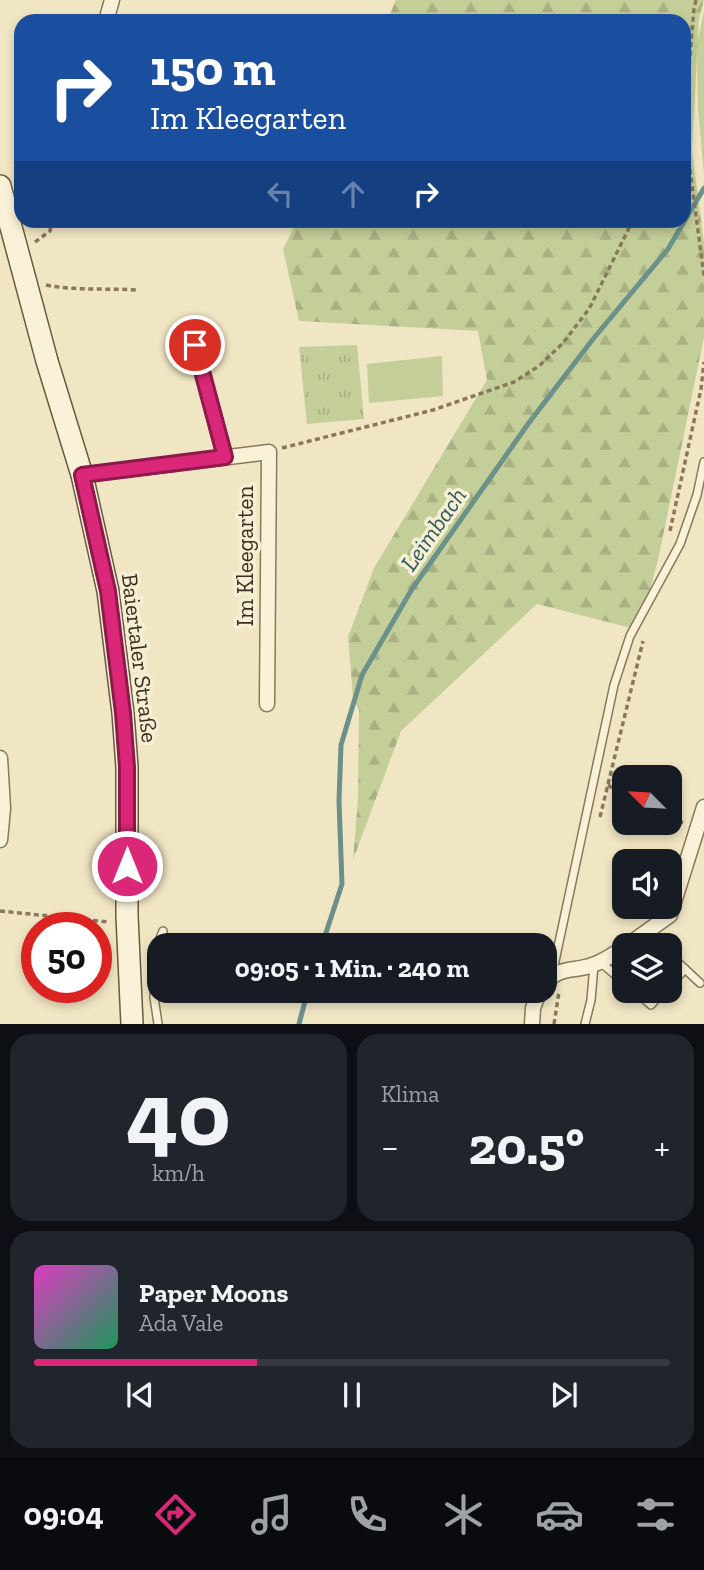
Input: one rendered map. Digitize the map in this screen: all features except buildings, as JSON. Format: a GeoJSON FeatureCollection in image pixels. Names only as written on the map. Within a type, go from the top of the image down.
{"type":"FeatureCollection","features":[{"type":"Feature","properties":{"kind":"main road","name":"Baiertaler Straße"},"geometry":{"type":"LineString","coordinates":[[0,186],[47,361],[82,475],[108,591],[127,767],[127,916],[132,1024]]}},
{"type":"Feature","properties":{"kind":"street","name":"Im Kleegarten"},"geometry":{"type":"LineString","coordinates":[[195,345],[225,457]]}},
{"type":"Feature","properties":{"kind":"street","name":"Im Kleegarten"},"geometry":{"type":"LineString","coordinates":[[82,475],[269,452],[267,704]]}},
{"type":"Feature","properties":{"kind":"street"},"geometry":{"type":"LineString","coordinates":[[0,758],[3,808],[0,840]]}},
{"type":"Feature","properties":{"kind":"street"},"geometry":{"type":"LineString","coordinates":[[647,932],[670,915],[704,807]]}},
{"type":"Feature","properties":{"kind":"street"},"geometry":{"type":"LineString","coordinates":[[557,976],[597,963],[612,954]]}},
{"type":"Feature","properties":{"kind":"street"},"geometry":{"type":"LineString","coordinates":[[532,1024],[535,1003]]}},
{"type":"Feature","properties":{"kind":"lane"},"geometry":{"type":"LineString","coordinates":[[557,958],[614,685],[630,636],[680,544],[697,495],[704,462]]}},
{"type":"Feature","properties":{"kind":"lane"},"geometry":{"type":"LineString","coordinates":[[158,1024],[154,997],[157,946],[163,931]]}},
{"type":"Feature","properties":{"kind":"lane"},"geometry":{"type":"LineString","coordinates":[[585,1024],[597,963],[612,974]]}},
{"type":"Feature","properties":{"kind":"lane"},"geometry":{"type":"LineString","coordinates":[[682,966],[700,983]]}},
{"type":"Feature","properties":{"kind":"lane"},"geometry":{"type":"LineString","coordinates":[[682,972],[685,969]]}},
{"type":"Feature","properties":{"kind":"path"},"geometry":{"type":"LineString","coordinates":[[691,44],[696,0]]}},
{"type":"Feature","properties":{"kind":"path"},"geometry":{"type":"LineString","coordinates":[[691,179],[704,276]]}},
{"type":"Feature","properties":{"kind":"path"},"geometry":{"type":"LineString","coordinates":[[269,452],[433,410],[514,382],[539,366],[563,342],[589,309],[629,228]]}},
{"type":"Feature","properties":{"kind":"path"},"geometry":{"type":"LineString","coordinates":[[66,289],[136,290]]}},
{"type":"Feature","properties":{"kind":"path"},"geometry":{"type":"LineString","coordinates":[[668,538],[683,478],[704,362]]}},
{"type":"Feature","properties":{"kind":"path"},"geometry":{"type":"LineString","coordinates":[[598,825],[643,640]]}},
{"type":"Feature","properties":{"kind":"path"},"geometry":{"type":"LineString","coordinates":[[608,785],[612,788]]}},
{"type":"Feature","properties":{"kind":"path"},"geometry":{"type":"LineString","coordinates":[[0,911],[21,913]]}},
{"type":"Feature","properties":{"kind":"path"},"geometry":{"type":"LineString","coordinates":[[554,1003],[554,1024]]}},
{"type":"Feature","properties":{"kind":"green space"},"geometry":{"type":"Polygon","coordinates":[[[396,0],[704,0],[699,19],[692,151],[704,242],[704,337],[658,560],[639,630],[537,604],[401,731],[353,860],[358,799],[359,710],[353,697],[348,637],[374,568],[487,380],[478,331],[299,321],[283,249],[294,228],[691,228],[691,14],[390,14],[396,0]]]}},
{"type":"Feature","properties":{"kind":"green space"},"geometry":{"type":"Polygon","coordinates":[[[704,10],[704,175],[698,109],[697,44],[704,10]]]}},
{"type":"Feature","properties":{"kind":"green space"},"geometry":{"type":"Polygon","coordinates":[[[357,345],[364,419],[307,424],[299,347],[357,345]]]}},
{"type":"Feature","properties":{"kind":"green space"},"geometry":{"type":"Polygon","coordinates":[[[442,356],[443,396],[369,403],[367,364],[442,356]]]}},
{"type":"Feature","properties":{"kind":"waterway","name":"Leimbach"},"geometry":{"type":"LineString","coordinates":[[691,210],[704,188]]}},
{"type":"Feature","properties":{"kind":"waterway","name":"Leimbach"},"geometry":{"type":"LineString","coordinates":[[326,933],[342,884],[339,801],[341,745],[362,675],[412,589],[528,424],[593,339],[668,249],[680,228]]}},
{"type":"Feature","properties":{"kind":"waterway","name":"Leimbach"},"geometry":{"type":"LineString","coordinates":[[299,1024],[305,1003]]}},
{"type":"Feature","properties":{"kind":"route"},"geometry":{"type":"LineString","coordinates":[[127,866],[127,767],[123,713],[108,591],[82,475],[225,457],[195,345]]}}]}
